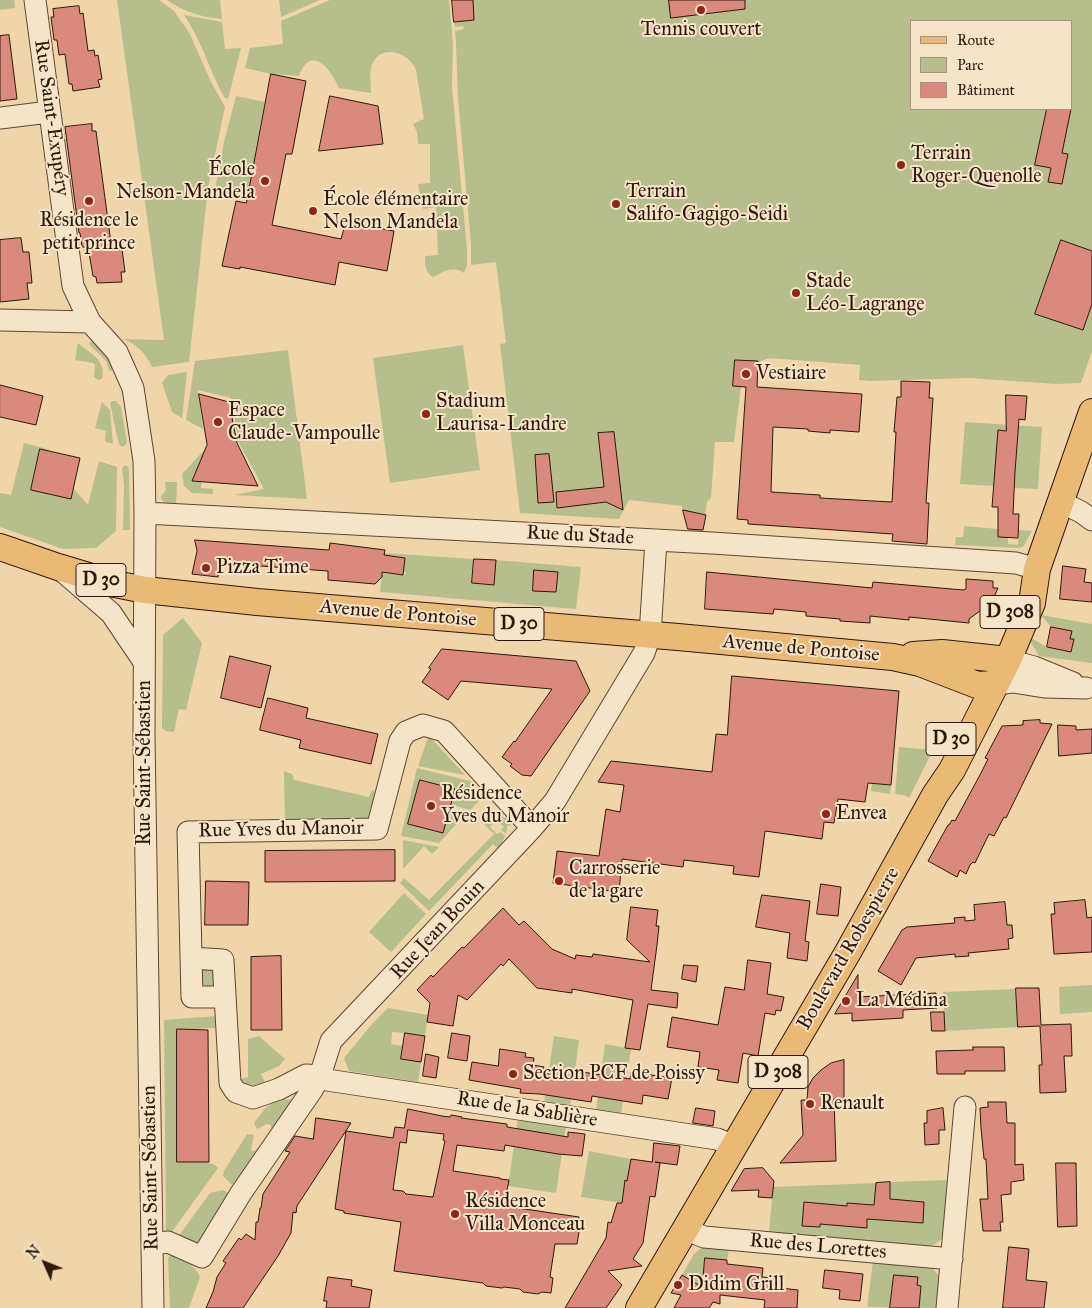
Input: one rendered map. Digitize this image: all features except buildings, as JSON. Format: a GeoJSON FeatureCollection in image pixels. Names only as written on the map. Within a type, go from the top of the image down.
{"type":"FeatureCollection","features":[{"type":"Feature","properties":{"kind":"main road","name":"Boulevard Robespierre"},"geometry":{"type":"LineString","coordinates":[[639,1308],[848,952],[935,795],[940,766],[945,751],[986,685],[999,659],[1026,566],[1061,502],[1090,426]]}},
{"type":"Feature","properties":{"kind":"main road","name":"Avenue de Pontoise"},"geometry":{"type":"LineString","coordinates":[[0,546],[58,567],[115,584],[145,590],[256,602],[893,657],[986,685]]}},
{"type":"Feature","properties":{"kind":"main road","name":"D 308"},"geometry":{"type":"LineString","coordinates":[[893,657],[942,653],[999,659]]}},
{"type":"Feature","properties":{"kind":"street","name":"Rue Saint-Exupéry"},"geometry":{"type":"LineString","coordinates":[[35,0],[74,286],[90,322]]}},
{"type":"Feature","properties":{"kind":"street"},"geometry":{"type":"LineString","coordinates":[[0,118],[49,112]]}},
{"type":"Feature","properties":{"kind":"street"},"geometry":{"type":"LineString","coordinates":[[0,320],[90,322]]}},
{"type":"Feature","properties":{"kind":"street","name":"Rue Saint-Sébastien"},"geometry":{"type":"LineString","coordinates":[[90,322],[116,352],[133,388],[144,461],[144,739],[153,1308]]}},
{"type":"Feature","properties":{"kind":"street"},"geometry":{"type":"LineString","coordinates":[[1061,502],[1092,520]]}},
{"type":"Feature","properties":{"kind":"street","name":"Rue du Stade"},"geometry":{"type":"LineString","coordinates":[[145,513],[656,540],[1026,566]]}},
{"type":"Feature","properties":{"kind":"street","name":"Rue Jean Bouin"},"geometry":{"type":"LineString","coordinates":[[152,1244],[168,1242],[202,1257],[241,1193],[312,1090],[320,1076],[331,1042],[532,828],[554,802],[644,653],[650,635],[656,540]]}},
{"type":"Feature","properties":{"kind":"street"},"geometry":{"type":"LineString","coordinates":[[58,567],[106,608],[117,620],[144,662]]}},
{"type":"Feature","properties":{"kind":"street"},"geometry":{"type":"LineString","coordinates":[[999,659],[1040,669],[1089,689]]}},
{"type":"Feature","properties":{"kind":"street"},"geometry":{"type":"LineString","coordinates":[[986,685],[1013,682],[1044,687],[1089,689]]}},
{"type":"Feature","properties":{"kind":"street","name":"Rue Yves du Manoir"},"geometry":{"type":"LineString","coordinates":[[225,997],[192,997],[188,832],[377,829],[400,741],[406,732],[423,725],[444,732],[532,828]]}},
{"type":"Feature","properties":{"kind":"street"},"geometry":{"type":"LineString","coordinates":[[191,958],[223,960],[230,1083],[236,1092],[253,1098],[306,1075],[320,1076]]}},
{"type":"Feature","properties":{"kind":"street","name":"Rue de la Sablière"},"geometry":{"type":"LineString","coordinates":[[320,1076],[327,1080],[717,1139],[734,1146]]}},
{"type":"Feature","properties":{"kind":"street"},"geometry":{"type":"LineString","coordinates":[[947,1308],[964,1107]]}},
{"type":"Feature","properties":{"kind":"street","name":"Rue des Lorettes"},"geometry":{"type":"LineString","coordinates":[[685,1228],[704,1237],[952,1259]]}},
{"type":"Feature","properties":{"kind":"green space"},"geometry":{"type":"Polygon","coordinates":[[[0,0],[14,0],[15,8],[0,10],[0,0]]]}},
{"type":"Feature","properties":{"kind":"green space"},"geometry":{"type":"Polygon","coordinates":[[[117,0],[159,0],[174,11],[190,34],[210,80],[225,107],[208,188],[189,362],[152,367],[140,350],[132,343],[123,339],[164,340],[117,0]]]}},
{"type":"Feature","properties":{"kind":"green space"},"geometry":{"type":"Polygon","coordinates":[[[167,0],[220,0],[222,19],[193,13],[167,0]]]}},
{"type":"Feature","properties":{"kind":"green space"},"geometry":{"type":"Polygon","coordinates":[[[279,0],[320,0],[281,17],[279,0]]]}},
{"type":"Feature","properties":{"kind":"green space"},"geometry":{"type":"Polygon","coordinates":[[[330,0],[449,0],[453,43],[452,87],[467,250],[467,266],[464,273],[452,269],[433,277],[426,268],[425,256],[438,255],[436,207],[423,209],[418,184],[430,183],[430,144],[418,144],[417,132],[413,124],[424,119],[416,70],[408,59],[402,55],[390,52],[378,56],[371,68],[371,93],[339,88],[326,67],[315,60],[309,61],[304,66],[299,76],[271,74],[245,68],[250,48],[283,44],[281,21],[330,0]]]}},
{"type":"Feature","properties":{"kind":"green space","name":"Stade Léo-Lagrange"},"geometry":{"type":"Polygon","coordinates":[[[452,0],[1092,0],[1092,351],[1081,383],[1056,384],[969,378],[870,381],[859,380],[860,365],[769,358],[759,362],[757,387],[741,387],[734,442],[715,442],[711,498],[707,502],[703,531],[689,531],[682,506],[629,500],[619,519],[520,513],[500,344],[506,343],[496,262],[471,265],[471,243],[458,98],[455,31],[464,29],[463,26],[455,27],[452,0]]]}},
{"type":"Feature","properties":{"kind":"green space"},"geometry":{"type":"Polygon","coordinates":[[[184,15],[222,22],[225,49],[241,48],[228,99],[225,98],[219,88],[196,35],[184,15]]]}},
{"type":"Feature","properties":{"kind":"green space"},"geometry":{"type":"Polygon","coordinates":[[[236,96],[265,102],[255,153],[267,152],[264,166],[253,165],[247,196],[215,189],[224,142],[236,96]]]}},
{"type":"Feature","properties":{"kind":"green space"},"geometry":{"type":"Polygon","coordinates":[[[93,341],[112,363],[113,369],[111,371],[109,371],[107,362],[89,344],[93,341]]]}},
{"type":"Feature","properties":{"kind":"green space"},"geometry":{"type":"Polygon","coordinates":[[[78,343],[100,362],[103,372],[102,379],[98,380],[94,377],[95,365],[93,363],[75,360],[78,343]]]}},
{"type":"Feature","properties":{"kind":"green space","name":"Stadium Laurisa-Landre"},"geometry":{"type":"Polygon","coordinates":[[[463,345],[480,470],[390,483],[373,358],[463,345]]]}},
{"type":"Feature","properties":{"kind":"green space"},"geometry":{"type":"Polygon","coordinates":[[[288,350],[307,499],[234,495],[264,489],[239,443],[231,398],[198,390],[203,429],[186,420],[195,361],[288,350]]]}},
{"type":"Feature","properties":{"kind":"green space"},"geometry":{"type":"Polygon","coordinates":[[[187,372],[182,418],[172,412],[162,383],[168,375],[187,372]]]}},
{"type":"Feature","properties":{"kind":"green space"},"geometry":{"type":"Polygon","coordinates":[[[116,401],[121,407],[127,443],[123,447],[119,445],[110,403],[116,401]]]}},
{"type":"Feature","properties":{"kind":"green space"},"geometry":{"type":"Polygon","coordinates":[[[102,402],[110,410],[113,444],[106,442],[106,431],[95,428],[102,402]]]}},
{"type":"Feature","properties":{"kind":"green space"},"geometry":{"type":"Polygon","coordinates":[[[965,422],[1042,427],[1038,489],[1015,488],[1015,472],[995,471],[993,486],[960,484],[965,422]],[[998,430],[996,460],[1018,432],[998,430]]]}},
{"type":"Feature","properties":{"kind":"green space"},"geometry":{"type":"Polygon","coordinates":[[[24,443],[51,450],[40,450],[31,490],[71,499],[73,488],[88,505],[99,461],[117,467],[116,531],[96,548],[63,549],[0,527],[0,493],[11,495],[24,443]]]}},
{"type":"Feature","properties":{"kind":"green space"},"geometry":{"type":"Polygon","coordinates":[[[205,449],[201,488],[213,489],[213,494],[192,493],[184,486],[182,474],[205,449]]]}},
{"type":"Feature","properties":{"kind":"green space"},"geometry":{"type":"Polygon","coordinates":[[[125,465],[129,468],[130,530],[123,530],[124,485],[122,468],[125,465]]]}},
{"type":"Feature","properties":{"kind":"green space"},"geometry":{"type":"Polygon","coordinates":[[[165,482],[177,482],[176,508],[168,506],[161,499],[166,490],[165,482]]]}},
{"type":"Feature","properties":{"kind":"green space"},"geometry":{"type":"Polygon","coordinates":[[[964,526],[998,529],[998,537],[1008,537],[1008,544],[1018,545],[1019,530],[1032,531],[1023,547],[1018,548],[955,545],[956,537],[963,537],[964,526]]]}},
{"type":"Feature","properties":{"kind":"green space"},"geometry":{"type":"Polygon","coordinates":[[[384,553],[474,559],[472,583],[493,585],[496,560],[581,567],[576,609],[380,592],[384,553]],[[390,556],[387,573],[405,575],[406,572],[403,572],[405,558],[390,556]],[[535,570],[533,590],[556,592],[557,572],[535,570]]]}},
{"type":"Feature","properties":{"kind":"green space"},"geometry":{"type":"Polygon","coordinates":[[[1041,615],[1092,624],[1092,663],[1039,656],[1030,641],[1031,638],[1047,647],[1071,652],[1073,639],[1070,639],[1072,631],[1051,627],[1041,615]]]}},
{"type":"Feature","properties":{"kind":"green space"},"geometry":{"type":"Polygon","coordinates":[[[183,618],[202,643],[186,710],[179,709],[174,732],[166,731],[162,728],[163,635],[183,618]]]}},
{"type":"Feature","properties":{"kind":"green space"},"geometry":{"type":"Polygon","coordinates":[[[428,738],[431,738],[465,775],[418,766],[428,738]]]}},
{"type":"Feature","properties":{"kind":"green space"},"geometry":{"type":"Polygon","coordinates":[[[899,747],[933,750],[909,798],[904,795],[895,794],[899,747]]]}},
{"type":"Feature","properties":{"kind":"green space"},"geometry":{"type":"Polygon","coordinates":[[[417,768],[470,781],[481,794],[480,800],[470,810],[450,804],[454,789],[420,780],[408,824],[448,813],[463,817],[439,843],[401,836],[417,768]]]}},
{"type":"Feature","properties":{"kind":"green space"},"geometry":{"type":"Polygon","coordinates":[[[284,771],[292,774],[294,780],[369,797],[372,790],[374,791],[376,803],[367,821],[285,822],[284,771]]]}},
{"type":"Feature","properties":{"kind":"green space"},"geometry":{"type":"Polygon","coordinates":[[[872,783],[891,785],[890,794],[871,791],[872,783]]]}},
{"type":"Feature","properties":{"kind":"green space"},"geometry":{"type":"Polygon","coordinates":[[[494,817],[508,819],[511,825],[507,826],[506,834],[501,830],[504,827],[497,820],[494,823],[488,820],[494,817]]]}},
{"type":"Feature","properties":{"kind":"green space"},"geometry":{"type":"Polygon","coordinates":[[[486,821],[492,824],[490,827],[497,834],[500,832],[505,836],[499,849],[493,844],[429,911],[400,883],[404,878],[429,900],[494,834],[484,824],[486,821]]]}},
{"type":"Feature","properties":{"kind":"green space"},"geometry":{"type":"Polygon","coordinates":[[[403,840],[439,847],[432,854],[424,846],[403,869],[403,840]]]}},
{"type":"Feature","properties":{"kind":"green space"},"geometry":{"type":"Polygon","coordinates":[[[404,893],[426,914],[391,952],[369,932],[404,893]]]}},
{"type":"Feature","properties":{"kind":"green space"},"geometry":{"type":"Polygon","coordinates":[[[205,969],[214,969],[216,985],[208,987],[201,983],[200,973],[205,969]]]}},
{"type":"Feature","properties":{"kind":"green space"},"geometry":{"type":"Polygon","coordinates":[[[1092,985],[1092,1012],[1060,1014],[1059,987],[1092,985]]]}},
{"type":"Feature","properties":{"kind":"green space"},"geometry":{"type":"Polygon","coordinates":[[[1016,989],[1018,1027],[945,1031],[943,992],[1016,989]]]}},
{"type":"Feature","properties":{"kind":"green space"},"geometry":{"type":"Polygon","coordinates":[[[388,1008],[428,1015],[425,1036],[416,1034],[415,1037],[404,1036],[404,1033],[392,1032],[391,1044],[403,1046],[401,1059],[421,1062],[418,1082],[349,1071],[344,1058],[388,1008]]]}},
{"type":"Feature","properties":{"kind":"green space"},"geometry":{"type":"Polygon","coordinates":[[[217,1016],[216,1028],[177,1030],[177,1162],[204,1162],[218,1168],[171,1233],[166,1233],[164,1020],[217,1016]]]}},
{"type":"Feature","properties":{"kind":"green space"},"geometry":{"type":"Polygon","coordinates":[[[259,1036],[285,1059],[279,1066],[261,1074],[266,1085],[245,1088],[238,1080],[248,1077],[248,1039],[259,1036]]]}},
{"type":"Feature","properties":{"kind":"green space"},"geometry":{"type":"Polygon","coordinates":[[[554,1036],[579,1040],[574,1078],[552,1075],[549,1095],[571,1099],[570,1106],[544,1102],[554,1036]]]}},
{"type":"Feature","properties":{"kind":"green space"},"geometry":{"type":"Polygon","coordinates":[[[605,1044],[631,1049],[621,1114],[596,1110],[605,1044]]]}},
{"type":"Feature","properties":{"kind":"green space"},"geometry":{"type":"Polygon","coordinates":[[[279,1099],[296,1100],[268,1135],[271,1125],[267,1124],[257,1129],[254,1123],[265,1108],[279,1099]]]}},
{"type":"Feature","properties":{"kind":"green space"},"geometry":{"type":"Polygon","coordinates":[[[518,1119],[566,1126],[556,1193],[508,1186],[518,1119]]]}},
{"type":"Feature","properties":{"kind":"green space"},"geometry":{"type":"Polygon","coordinates":[[[247,1134],[254,1135],[252,1151],[256,1150],[266,1140],[235,1184],[231,1184],[223,1176],[224,1171],[247,1134]]]}},
{"type":"Feature","properties":{"kind":"green space"},"geometry":{"type":"Polygon","coordinates":[[[589,1151],[631,1159],[622,1203],[581,1197],[589,1151]]]}},
{"type":"Feature","properties":{"kind":"green space"},"geometry":{"type":"Polygon","coordinates":[[[948,1180],[943,1238],[932,1246],[769,1233],[773,1187],[876,1183],[875,1191],[890,1192],[890,1182],[948,1180]],[[889,1199],[888,1221],[923,1223],[924,1202],[889,1199]],[[804,1202],[803,1225],[820,1227],[820,1224],[831,1225],[832,1205],[804,1202]],[[847,1204],[845,1226],[867,1227],[868,1205],[847,1204]]]}},
{"type":"Feature","properties":{"kind":"green space"},"geometry":{"type":"Polygon","coordinates":[[[223,1190],[230,1194],[204,1239],[191,1244],[178,1237],[210,1193],[223,1190]]]}},
{"type":"Feature","properties":{"kind":"green space"},"geometry":{"type":"Polygon","coordinates":[[[703,1247],[729,1249],[727,1260],[705,1258],[702,1287],[682,1275],[694,1254],[703,1247]]]}},
{"type":"Feature","properties":{"kind":"green space"},"geometry":{"type":"Polygon","coordinates":[[[171,1255],[192,1266],[200,1277],[189,1308],[170,1308],[168,1258],[171,1255]]]}},
{"type":"Feature","properties":{"kind":"green space"},"geometry":{"type":"Polygon","coordinates":[[[873,1261],[931,1267],[940,1277],[937,1308],[867,1307],[873,1261]],[[894,1275],[892,1289],[920,1295],[921,1286],[917,1285],[918,1277],[894,1275]]]}},
{"type":"Feature","properties":{"kind":"place","name":"Tennis couvert"},"geometry":{"type":"Point","coordinates":[701,10]}},
{"type":"Feature","properties":{"kind":"place","name":"Terrain Roger-Quenolle"},"geometry":{"type":"Point","coordinates":[901,165]}},
{"type":"Feature","properties":{"kind":"place","name":"École Nelson-Mandela"},"geometry":{"type":"Point","coordinates":[265,181]}},
{"type":"Feature","properties":{"kind":"place","name":"Résidence le petit prince"},"geometry":{"type":"Point","coordinates":[89,201]}},
{"type":"Feature","properties":{"kind":"place","name":"Terrain Salifo-Gagigo-Seidi"},"geometry":{"type":"Point","coordinates":[616,204]}},
{"type":"Feature","properties":{"kind":"place","name":"École élémentaire Nelson Mandela"},"geometry":{"type":"Point","coordinates":[313,211]}},
{"type":"Feature","properties":{"kind":"place","name":"Stade Léo-Lagrange"},"geometry":{"type":"Point","coordinates":[796,293]}},
{"type":"Feature","properties":{"kind":"place","name":"Vestiaire"},"geometry":{"type":"Point","coordinates":[746,374]}},
{"type":"Feature","properties":{"kind":"place","name":"Stadium Laurisa-Landre"},"geometry":{"type":"Point","coordinates":[426,414]}},
{"type":"Feature","properties":{"kind":"place","name":"Espace Claude-Vampoulle"},"geometry":{"type":"Point","coordinates":[218,422]}},
{"type":"Feature","properties":{"kind":"place","name":"Pizza Time"},"geometry":{"type":"Point","coordinates":[206,568]}},
{"type":"Feature","properties":{"kind":"place","name":"Résidence Yves du Manoir"},"geometry":{"type":"Point","coordinates":[431,806]}},
{"type":"Feature","properties":{"kind":"place","name":"Envea"},"geometry":{"type":"Point","coordinates":[826,814]}},
{"type":"Feature","properties":{"kind":"place","name":"Carrosserie de la gare"},"geometry":{"type":"Point","coordinates":[559,881]}},
{"type":"Feature","properties":{"kind":"place","name":"La Médina"},"geometry":{"type":"Point","coordinates":[846,1001]}},
{"type":"Feature","properties":{"kind":"place","name":"Section PCF de Poissy"},"geometry":{"type":"Point","coordinates":[513,1074]}},
{"type":"Feature","properties":{"kind":"place","name":"Renault"},"geometry":{"type":"Point","coordinates":[810,1104]}},
{"type":"Feature","properties":{"kind":"place","name":"Résidence Villa Monceau"},"geometry":{"type":"Point","coordinates":[455,1214]}},
{"type":"Feature","properties":{"kind":"place","name":"Didim Grill"},"geometry":{"type":"Point","coordinates":[678,1285]}}]}
